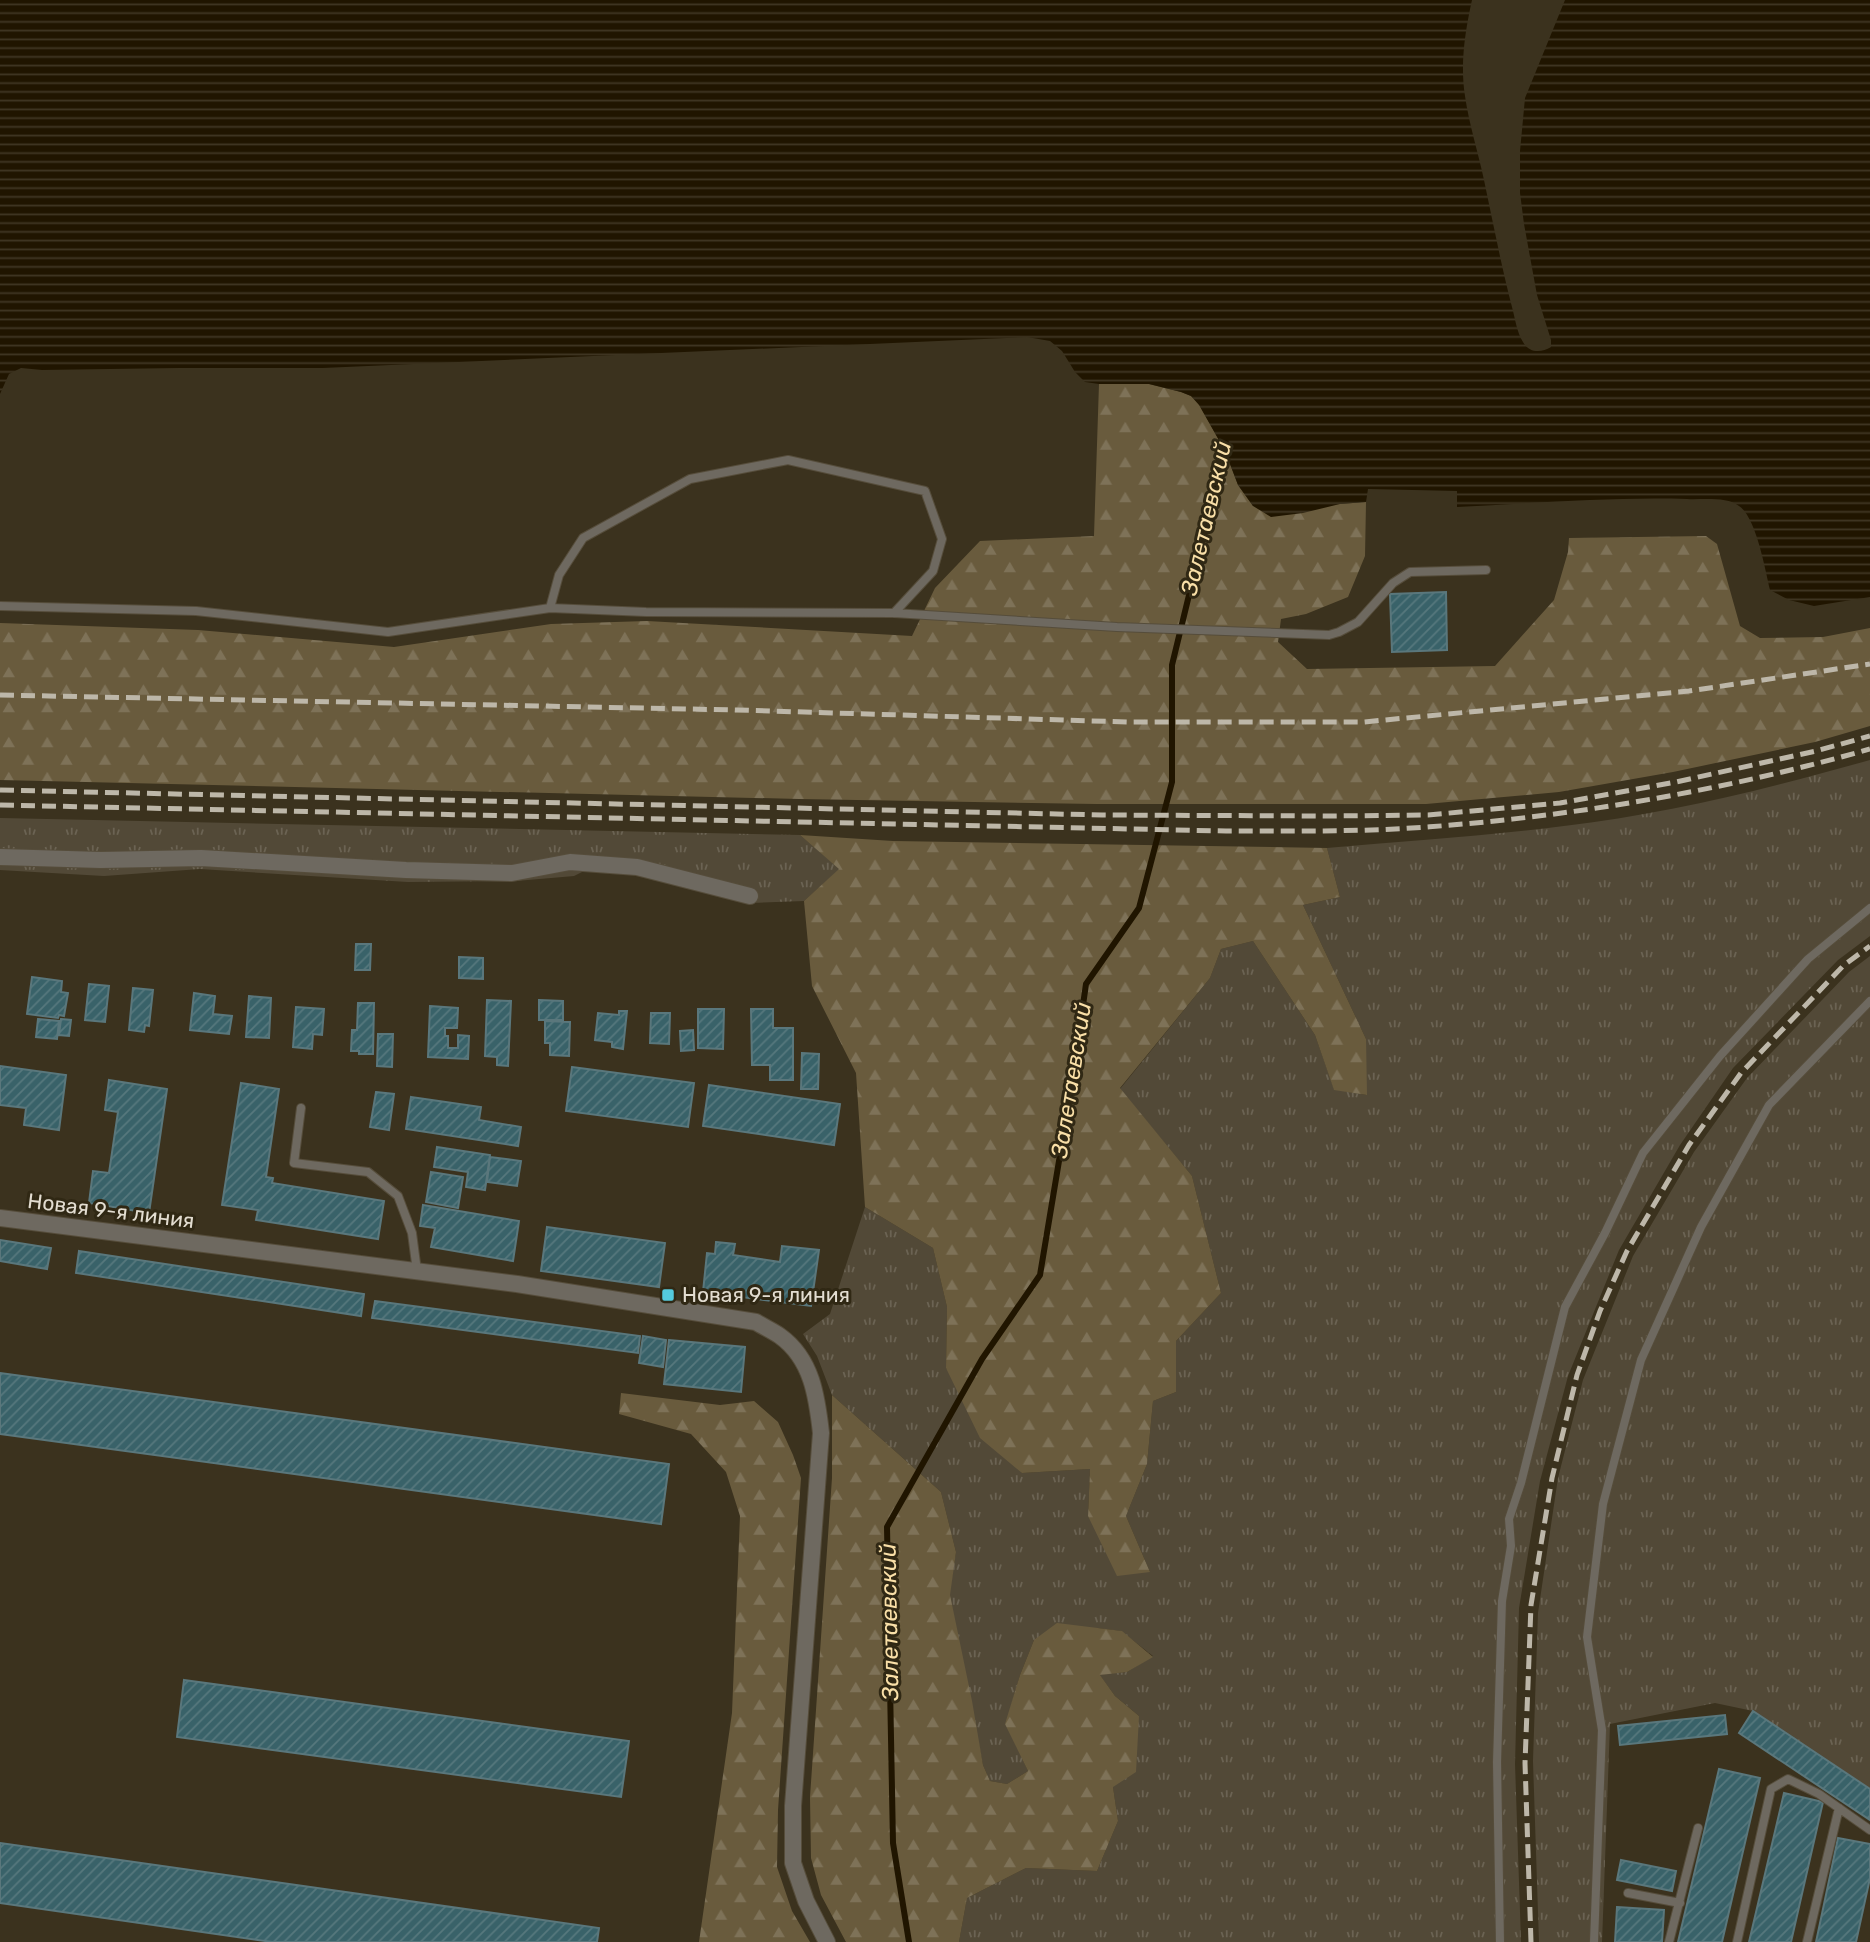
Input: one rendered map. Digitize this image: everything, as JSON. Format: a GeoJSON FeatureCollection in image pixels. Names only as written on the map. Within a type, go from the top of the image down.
{"type":"FeatureCollection","features":[{"type":"Feature","properties":{"kind":"street"},"geometry":{"type":"LineString","coordinates":[[0,857],[101,860],[201,858],[406,870],[512,873],[570,862],[637,867],[750,896]]}},
{"type":"Feature","properties":{"kind":"street","name":"Новая 9-я линия"},"geometry":{"type":"LineString","coordinates":[[0,1218],[517,1284],[756,1322],[781,1337],[802,1358],[817,1394],[821,1433],[793,1807],[793,1863],[806,1901],[827,1942]]}},
{"type":"Feature","properties":{"kind":"lane"},"geometry":{"type":"LineString","coordinates":[[550,608],[559,575],[583,538],[690,478],[788,460],[925,491],[942,539],[933,570],[894,613]]}},
{"type":"Feature","properties":{"kind":"lane"},"geometry":{"type":"LineString","coordinates":[[0,606],[195,611],[388,632],[550,608],[646,612],[894,613],[1117,627],[1329,635],[1358,622],[1393,583],[1410,572],[1486,570]]}},
{"type":"Feature","properties":{"kind":"lane"},"geometry":{"type":"LineString","coordinates":[[1500,1942],[1497,1762],[1502,1601],[1511,1546],[1509,1519],[1521,1483],[1565,1307],[1605,1233],[1643,1153],[1720,1056],[1808,960],[1870,908]]}},
{"type":"Feature","properties":{"kind":"lane"},"geometry":{"type":"LineString","coordinates":[[1594,1942],[1602,1730],[1587,1637],[1602,1504],[1641,1360],[1701,1227],[1769,1105],[1870,1001]]}},
{"type":"Feature","properties":{"kind":"lane"},"geometry":{"type":"LineString","coordinates":[[301,1108],[294,1163],[368,1172],[398,1196],[412,1233],[417,1271]]}},
{"type":"Feature","properties":{"kind":"lane"},"geometry":{"type":"LineString","coordinates":[[1737,1942],[1772,1789],[1788,1779],[1819,1794],[1870,1829]]}},
{"type":"Feature","properties":{"kind":"lane"},"geometry":{"type":"LineString","coordinates":[[1807,1942],[1839,1808]]}},
{"type":"Feature","properties":{"kind":"lane"},"geometry":{"type":"LineString","coordinates":[[1669,1942],[1698,1828]]}},
{"type":"Feature","properties":{"kind":"lane"},"geometry":{"type":"LineString","coordinates":[[1628,1893],[1680,1903]]}},
{"type":"Feature","properties":{"kind":"green space"},"geometry":{"type":"Polygon","coordinates":[[[1099,384],[1149,384],[1191,396],[1199,404],[1225,451],[1238,485],[1253,506],[1366,502],[1365,556],[1348,597],[1306,614],[1281,619],[1278,642],[1307,669],[1495,666],[1554,600],[1568,552],[1569,538],[1706,536],[1717,544],[1740,626],[1760,638],[1823,637],[1870,628],[1870,726],[1815,742],[1673,772],[1559,792],[1426,804],[1097,804],[799,799],[0,780],[0,623],[198,630],[394,647],[551,624],[647,621],[912,636],[935,588],[980,541],[1094,536],[1099,384]]]}},
{"type":"Feature","properties":{"kind":"green space"},"geometry":{"type":"Polygon","coordinates":[[[1870,760],[1870,936],[1838,960],[1733,1068],[1680,1145],[1619,1250],[1568,1376],[1540,1481],[1519,1608],[1515,1764],[1521,1942],[959,1942],[967,1898],[1026,1868],[1097,1871],[1118,1821],[1113,1787],[1139,1716],[1115,1696],[1099,1674],[1127,1672],[1153,1656],[1121,1631],[1097,1628],[1034,1640],[1020,1675],[1006,1724],[1028,1771],[1007,1784],[990,1781],[983,1765],[949,1595],[956,1552],[941,1492],[832,1395],[817,1356],[803,1334],[830,1314],[865,1207],[933,1248],[947,1307],[946,1368],[1022,1473],[1090,1469],[1088,1516],[1150,1572],[1126,1516],[1147,1464],[1153,1401],[1176,1392],[1176,1341],[1221,1293],[1192,1176],[1120,1089],[1210,978],[1221,949],[1253,941],[1315,1035],[1334,1089],[1366,1095],[1366,1039],[1303,905],[1340,897],[1327,848],[1505,833],[1641,815],[1718,799],[1870,760]]]}},
{"type":"Feature","properties":{"kind":"green space"},"geometry":{"type":"Polygon","coordinates":[[[0,818],[800,835],[840,869],[804,901],[751,903],[638,875],[584,871],[574,876],[516,881],[408,882],[200,869],[104,876],[0,870],[0,818]]]}},
{"type":"Feature","properties":{"kind":"green space"},"geometry":{"type":"Polygon","coordinates":[[[800,835],[893,841],[1327,848],[1340,897],[1303,905],[1366,1039],[1367,1095],[1334,1090],[1315,1035],[1253,941],[1221,949],[1210,978],[1120,1088],[1192,1176],[1221,1293],[1176,1341],[1176,1392],[1153,1401],[1147,1464],[1126,1516],[1150,1572],[1117,1576],[1088,1516],[1090,1469],[1022,1473],[980,1438],[946,1368],[947,1307],[933,1248],[865,1207],[856,1073],[812,986],[804,901],[839,869],[800,835]]]}},
{"type":"Feature","properties":{"kind":"green space"},"geometry":{"type":"Polygon","coordinates":[[[1870,956],[1870,1789],[1753,1711],[1715,1703],[1610,1724],[1602,1942],[1539,1942],[1533,1761],[1538,1613],[1558,1478],[1583,1380],[1633,1256],[1694,1152],[1747,1078],[1849,972],[1870,956]]]}},
{"type":"Feature","properties":{"kind":"green space"},"geometry":{"type":"Polygon","coordinates":[[[621,1393],[720,1405],[754,1401],[778,1422],[801,1478],[778,1810],[777,1867],[792,1911],[810,1942],[699,1942],[732,1713],[740,1516],[726,1472],[691,1434],[619,1414],[621,1393]]]}},
{"type":"Feature","properties":{"kind":"green space"},"geometry":{"type":"Polygon","coordinates":[[[832,1395],[941,1492],[956,1552],[950,1595],[983,1765],[990,1781],[1007,1784],[1028,1771],[1005,1724],[1034,1640],[1057,1623],[1122,1631],[1153,1657],[1127,1672],[1100,1675],[1115,1696],[1139,1716],[1136,1772],[1113,1787],[1118,1821],[1097,1871],[1026,1868],[967,1898],[959,1942],[846,1942],[821,1895],[811,1858],[810,1797],[832,1478],[832,1395]]]}},
{"type":"Feature","properties":{"kind":"shaded area"},"geometry":{"type":"Polygon","coordinates":[[[0,0],[1472,0],[1463,60],[1467,106],[1518,330],[1526,346],[1539,351],[1551,347],[1551,340],[1537,295],[1524,224],[1520,193],[1520,151],[1525,98],[1565,0],[1870,0],[1870,597],[1814,606],[1789,600],[1770,590],[1759,544],[1750,521],[1739,506],[1721,500],[1601,500],[1457,507],[1457,491],[1368,489],[1366,502],[1271,517],[1253,506],[1238,485],[1225,451],[1191,396],[1149,384],[1085,382],[1062,351],[1050,341],[1027,337],[323,368],[21,368],[9,374],[0,394],[0,0]]]}},
{"type":"Feature","properties":{"kind":"building"},"geometry":{"type":"Polygon","coordinates":[[[1446,592],[1447,650],[1392,652],[1390,594],[1446,592]]]}},
{"type":"Feature","properties":{"kind":"building"},"geometry":{"type":"Polygon","coordinates":[[[356,944],[371,944],[370,970],[355,970],[356,944]]]}},
{"type":"Feature","properties":{"kind":"building"},"geometry":{"type":"Polygon","coordinates":[[[459,957],[483,958],[483,979],[459,978],[459,957]]]}},
{"type":"Feature","properties":{"kind":"building"},"geometry":{"type":"Polygon","coordinates":[[[32,977],[62,981],[61,992],[68,993],[64,1016],[59,1015],[58,1018],[27,1014],[32,977]]]}},
{"type":"Feature","properties":{"kind":"building"},"geometry":{"type":"Polygon","coordinates":[[[89,984],[109,986],[105,1022],[85,1020],[89,984]]]}},
{"type":"Feature","properties":{"kind":"building"},"geometry":{"type":"Polygon","coordinates":[[[133,988],[153,990],[149,1026],[145,1025],[144,1032],[129,1030],[133,988]]]}},
{"type":"Feature","properties":{"kind":"building"},"geometry":{"type":"Polygon","coordinates":[[[194,993],[215,996],[213,1014],[232,1016],[229,1034],[190,1030],[194,993]]]}},
{"type":"Feature","properties":{"kind":"building"},"geometry":{"type":"Polygon","coordinates":[[[249,996],[271,998],[269,1038],[246,1037],[249,996]]]}},
{"type":"Feature","properties":{"kind":"building"},"geometry":{"type":"Polygon","coordinates":[[[487,1000],[511,1001],[508,1066],[497,1065],[497,1057],[485,1056],[487,1000]]]}},
{"type":"Feature","properties":{"kind":"building"},"geometry":{"type":"Polygon","coordinates":[[[539,1000],[563,1001],[563,1020],[539,1020],[539,1000]]]}},
{"type":"Feature","properties":{"kind":"building"},"geometry":{"type":"Polygon","coordinates":[[[358,1003],[374,1003],[373,1054],[351,1051],[352,1030],[357,1030],[358,1003]]]}},
{"type":"Feature","properties":{"kind":"building"},"geometry":{"type":"Polygon","coordinates":[[[430,1006],[458,1008],[457,1028],[445,1028],[445,1036],[448,1036],[448,1048],[458,1048],[458,1035],[469,1036],[468,1059],[428,1057],[430,1006]]]}},
{"type":"Feature","properties":{"kind":"building"},"geometry":{"type":"Polygon","coordinates":[[[296,1007],[324,1009],[322,1035],[313,1034],[312,1049],[293,1047],[296,1007]]]}},
{"type":"Feature","properties":{"kind":"building"},"geometry":{"type":"Polygon","coordinates":[[[698,1009],[724,1009],[723,1049],[698,1048],[698,1009]]]}},
{"type":"Feature","properties":{"kind":"building"},"geometry":{"type":"Polygon","coordinates":[[[751,1009],[773,1009],[773,1028],[793,1028],[793,1080],[770,1080],[770,1065],[752,1065],[751,1009]]]}},
{"type":"Feature","properties":{"kind":"building"},"geometry":{"type":"Polygon","coordinates":[[[619,1011],[627,1011],[623,1049],[612,1047],[612,1042],[595,1040],[598,1013],[619,1015],[619,1011]]]}},
{"type":"Feature","properties":{"kind":"building"},"geometry":{"type":"Polygon","coordinates":[[[651,1013],[670,1013],[669,1044],[650,1043],[651,1013]]]}},
{"type":"Feature","properties":{"kind":"building"},"geometry":{"type":"Polygon","coordinates":[[[38,1019],[59,1021],[57,1039],[36,1037],[38,1019]]]}},
{"type":"Feature","properties":{"kind":"building"},"geometry":{"type":"Polygon","coordinates":[[[61,1019],[71,1020],[69,1036],[59,1035],[61,1019]]]}},
{"type":"Feature","properties":{"kind":"building"},"geometry":{"type":"Polygon","coordinates":[[[545,1021],[570,1022],[569,1056],[550,1055],[550,1043],[545,1043],[545,1021]]]}},
{"type":"Feature","properties":{"kind":"building"},"geometry":{"type":"Polygon","coordinates":[[[693,1030],[694,1050],[681,1051],[680,1031],[693,1030]]]}},
{"type":"Feature","properties":{"kind":"building"},"geometry":{"type":"Polygon","coordinates":[[[378,1034],[393,1034],[392,1067],[377,1066],[378,1034]]]}},
{"type":"Feature","properties":{"kind":"building"},"geometry":{"type":"Polygon","coordinates":[[[802,1053],[819,1054],[818,1089],[801,1089],[802,1053]]]}},
{"type":"Feature","properties":{"kind":"building"},"geometry":{"type":"Polygon","coordinates":[[[0,1066],[66,1075],[59,1130],[24,1125],[26,1108],[0,1105],[0,1066]]]}},
{"type":"Feature","properties":{"kind":"building"},"geometry":{"type":"Polygon","coordinates":[[[572,1067],[694,1083],[688,1127],[566,1111],[572,1067]]]}},
{"type":"Feature","properties":{"kind":"building"},"geometry":{"type":"Polygon","coordinates":[[[109,1080],[167,1089],[149,1213],[89,1203],[93,1171],[109,1173],[118,1112],[105,1110],[109,1080]]]}},
{"type":"Feature","properties":{"kind":"building"},"geometry":{"type":"Polygon","coordinates":[[[241,1083],[279,1089],[266,1177],[273,1178],[272,1183],[384,1201],[378,1239],[256,1220],[258,1210],[222,1205],[241,1083]]]}},
{"type":"Feature","properties":{"kind":"building"},"geometry":{"type":"Polygon","coordinates":[[[709,1085],[840,1104],[834,1145],[703,1126],[709,1085]]]}},
{"type":"Feature","properties":{"kind":"building"},"geometry":{"type":"Polygon","coordinates":[[[376,1092],[394,1094],[389,1130],[370,1127],[376,1092]]]}},
{"type":"Feature","properties":{"kind":"building"},"geometry":{"type":"Polygon","coordinates":[[[411,1097],[481,1107],[479,1120],[521,1127],[518,1146],[406,1129],[411,1097]]]}},
{"type":"Feature","properties":{"kind":"building"},"geometry":{"type":"Polygon","coordinates":[[[437,1147],[490,1155],[485,1190],[466,1187],[468,1172],[434,1167],[437,1147]]]}},
{"type":"Feature","properties":{"kind":"building"},"geometry":{"type":"Polygon","coordinates":[[[490,1157],[521,1161],[517,1186],[487,1182],[490,1157]]]}},
{"type":"Feature","properties":{"kind":"building"},"geometry":{"type":"Polygon","coordinates":[[[431,1172],[463,1177],[458,1208],[426,1202],[431,1172]]]}},
{"type":"Feature","properties":{"kind":"building"},"geometry":{"type":"Polygon","coordinates":[[[423,1205],[519,1221],[513,1261],[431,1247],[435,1228],[420,1226],[423,1205]]]}},
{"type":"Feature","properties":{"kind":"building"},"geometry":{"type":"Polygon","coordinates":[[[547,1227],[665,1243],[659,1287],[541,1271],[547,1227]]]}},
{"type":"Feature","properties":{"kind":"building"},"geometry":{"type":"Polygon","coordinates":[[[0,1240],[51,1248],[47,1269],[0,1261],[0,1240]]]}},
{"type":"Feature","properties":{"kind":"building"},"geometry":{"type":"Polygon","coordinates":[[[716,1242],[735,1244],[733,1255],[780,1262],[782,1246],[819,1250],[811,1306],[703,1292],[707,1253],[715,1254],[716,1242]]]}},
{"type":"Feature","properties":{"kind":"building"},"geometry":{"type":"Polygon","coordinates":[[[79,1251],[364,1294],[361,1316],[76,1273],[79,1251]]]}},
{"type":"Feature","properties":{"kind":"building"},"geometry":{"type":"Polygon","coordinates":[[[375,1301],[640,1336],[638,1353],[372,1318],[375,1301]]]}},
{"type":"Feature","properties":{"kind":"building"},"geometry":{"type":"Polygon","coordinates":[[[643,1336],[666,1340],[663,1367],[639,1363],[643,1336]]]}},
{"type":"Feature","properties":{"kind":"building"},"geometry":{"type":"Polygon","coordinates":[[[669,1340],[745,1347],[741,1392],[664,1384],[669,1340]]]}},
{"type":"Feature","properties":{"kind":"building"},"geometry":{"type":"Polygon","coordinates":[[[0,1373],[669,1464],[661,1524],[0,1434],[0,1373]]]}},
{"type":"Feature","properties":{"kind":"building"},"geometry":{"type":"Polygon","coordinates":[[[184,1680],[629,1741],[621,1797],[177,1737],[184,1680]]]}},
{"type":"Feature","properties":{"kind":"building"},"geometry":{"type":"Polygon","coordinates":[[[1753,1711],[1870,1789],[1870,1820],[1739,1733],[1753,1711]]]}},
{"type":"Feature","properties":{"kind":"building"},"geometry":{"type":"Polygon","coordinates":[[[1725,1715],[1727,1734],[1620,1745],[1618,1726],[1725,1715]]]}},
{"type":"Feature","properties":{"kind":"building"},"geometry":{"type":"Polygon","coordinates":[[[1719,1769],[1760,1778],[1722,1942],[1678,1942],[1719,1769]]]}},
{"type":"Feature","properties":{"kind":"building"},"geometry":{"type":"Polygon","coordinates":[[[1784,1793],[1823,1802],[1791,1942],[1749,1942],[1784,1793]]]}},
{"type":"Feature","properties":{"kind":"building"},"geometry":{"type":"Polygon","coordinates":[[[1838,1838],[1870,1844],[1870,1878],[1856,1942],[1816,1942],[1838,1838]]]}},
{"type":"Feature","properties":{"kind":"building"},"geometry":{"type":"Polygon","coordinates":[[[0,1843],[599,1928],[597,1942],[272,1942],[0,1903],[0,1843]]]}},
{"type":"Feature","properties":{"kind":"building"},"geometry":{"type":"Polygon","coordinates":[[[1621,1860],[1676,1871],[1672,1891],[1617,1880],[1621,1860]]]}},
{"type":"Feature","properties":{"kind":"building"},"geometry":{"type":"Polygon","coordinates":[[[1617,1907],[1664,1910],[1662,1942],[1615,1942],[1617,1907]]]}},
{"type":"Feature","properties":{"kind":"waterway","name":"Залетаевский"},"geometry":{"type":"LineString","coordinates":[[909,1942],[893,1843],[887,1527],[982,1359],[1040,1275],[1086,984],[1139,908],[1172,782],[1172,665],[1226,443]]}},
{"type":"Feature","properties":{"kind":"railway"},"geometry":{"type":"LineString","coordinates":[[0,695],[737,710],[1128,722],[1364,722],[1689,691],[1870,664]]}},
{"type":"Feature","properties":{"kind":"railway"},"geometry":{"type":"LineString","coordinates":[[0,790],[1102,815],[1428,815],[1560,803],[1676,782],[1816,751],[1870,736]]}},
{"type":"Feature","properties":{"kind":"railway"},"geometry":{"type":"LineString","coordinates":[[0,805],[1226,831],[1377,830],[1539,816],[1651,799],[1761,777],[1870,749]]}},
{"type":"Feature","properties":{"kind":"railway"},"geometry":{"type":"LineString","coordinates":[[1531,1942],[1525,1763],[1531,1605],[1552,1478],[1577,1375],[1600,1311],[1627,1251],[1689,1145],[1741,1073],[1844,965],[1870,946]]}},
{"type":"Feature","properties":{"kind":"place","name":"Новая 9-я линия"},"geometry":{"type":"Point","coordinates":[668,1295]}}]}
